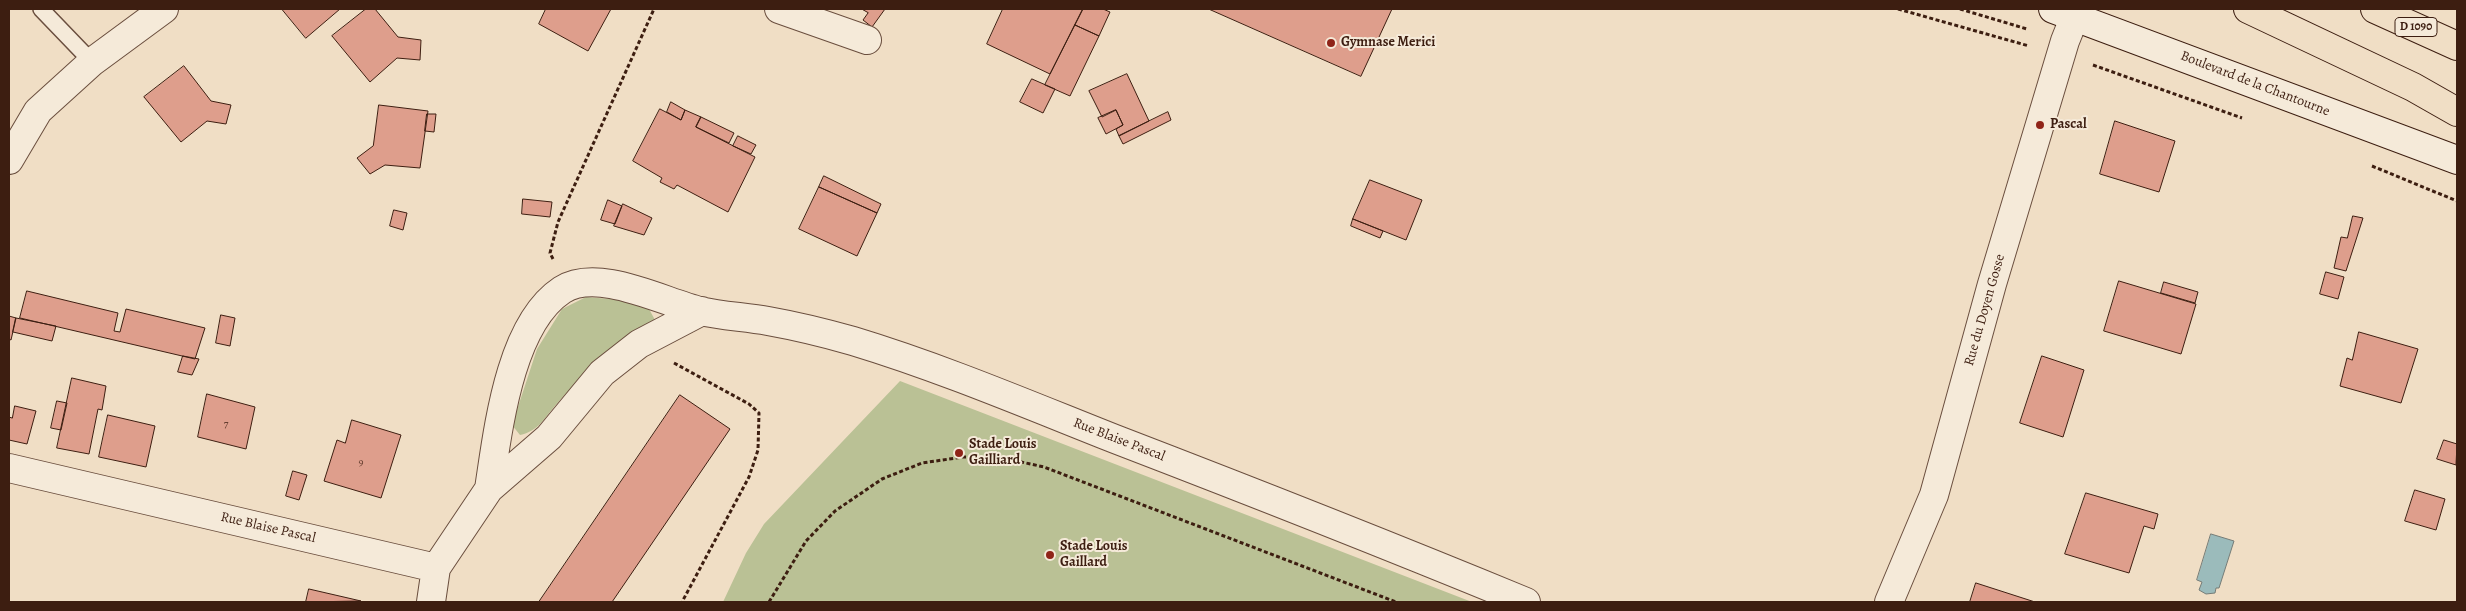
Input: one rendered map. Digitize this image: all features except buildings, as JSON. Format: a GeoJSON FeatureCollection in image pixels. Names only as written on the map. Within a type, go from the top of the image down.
{"type":"FeatureCollection","features":[{"type":"Feature","properties":{"kind":"main road"},"geometry":{"type":"LineString","coordinates":[[2248,9],[2413,87],[2457,112]]}},
{"type":"Feature","properties":{"kind":"main road","name":"D 1090"},"geometry":{"type":"LineString","coordinates":[[2375,9],[2457,46]]}},
{"type":"Feature","properties":{"kind":"street"},"geometry":{"type":"LineString","coordinates":[[9,160],[38,111],[92,62],[164,9]]}},
{"type":"Feature","properties":{"kind":"street"},"geometry":{"type":"LineString","coordinates":[[778,9],[867,40]]}},
{"type":"Feature","properties":{"kind":"street","name":"Rue du Doyen Gosse"},"geometry":{"type":"LineString","coordinates":[[1889,602],[1934,496],[1992,284],[2061,55],[2064,12]]}},
{"type":"Feature","properties":{"kind":"street","name":"Boulevard de la Chantourne"},"geometry":{"type":"LineString","coordinates":[[2064,12],[2457,160]]}},
{"type":"Feature","properties":{"kind":"street","name":"Rue Blaise Pascal"},"geometry":{"type":"LineString","coordinates":[[489,489],[501,413],[519,346],[546,304],[564,289],[585,283],[613,284],[702,311],[770,321],[852,341],[1002,394],[1348,529],[1526,602]]}},
{"type":"Feature","properties":{"kind":"street","name":"Rue Blaise Pascal"},"geometry":{"type":"LineString","coordinates":[[9,468],[436,568],[489,489],[549,437],[602,373],[639,344],[702,311]]}},
{"type":"Feature","properties":{"kind":"street"},"geometry":{"type":"LineString","coordinates":[[431,602],[436,568]]}},
{"type":"Feature","properties":{"kind":"lane"},"geometry":{"type":"LineString","coordinates":[[41,9],[92,62]]}},
{"type":"Feature","properties":{"kind":"path"},"geometry":{"type":"LineString","coordinates":[[564,289],[550,253],[558,222],[654,9]]}},
{"type":"Feature","properties":{"kind":"path"},"geometry":{"type":"LineString","coordinates":[[1898,9],[2061,55],[2251,120]]}},
{"type":"Feature","properties":{"kind":"path"},"geometry":{"type":"LineString","coordinates":[[2370,165],[2457,201]]}},
{"type":"Feature","properties":{"kind":"path"},"geometry":{"type":"LineString","coordinates":[[639,344],[749,404],[759,413],[758,450],[750,477],[682,602]]}},
{"type":"Feature","properties":{"kind":"path"},"geometry":{"type":"LineString","coordinates":[[769,602],[806,542],[835,511],[882,479],[922,463],[963,456],[1003,458],[1044,467],[1396,602]]}},
{"type":"Feature","properties":{"kind":"green space"},"geometry":{"type":"Polygon","coordinates":[[[586,297],[622,300],[649,309],[655,320],[589,371],[565,394],[536,428],[520,435],[512,425],[537,349],[562,309],[586,297]]]}},
{"type":"Feature","properties":{"kind":"green space","name":"Stade Louis Gailliard"},"geometry":{"type":"Polygon","coordinates":[[[900,381],[1472,602],[723,602],[746,553],[764,524],[900,381]]]}},
{"type":"Feature","properties":{"kind":"water"},"geometry":{"type":"Polygon","coordinates":[[[2211,534],[2234,541],[2219,588],[2216,588],[2215,593],[2206,594],[2199,590],[2202,582],[2197,580],[2211,534]]]}},
{"type":"Feature","properties":{"kind":"place","name":"Gymnase Merici"},"geometry":{"type":"Point","coordinates":[1331,43]}},
{"type":"Feature","properties":{"kind":"place","name":"Pascal"},"geometry":{"type":"Point","coordinates":[2040,125]}},
{"type":"Feature","properties":{"kind":"place","name":"Stade Louis Gailliard"},"geometry":{"type":"Point","coordinates":[959,453]}},
{"type":"Feature","properties":{"kind":"place","name":"Stade Louis Gaillard"},"geometry":{"type":"Point","coordinates":[1050,555]}}]}
